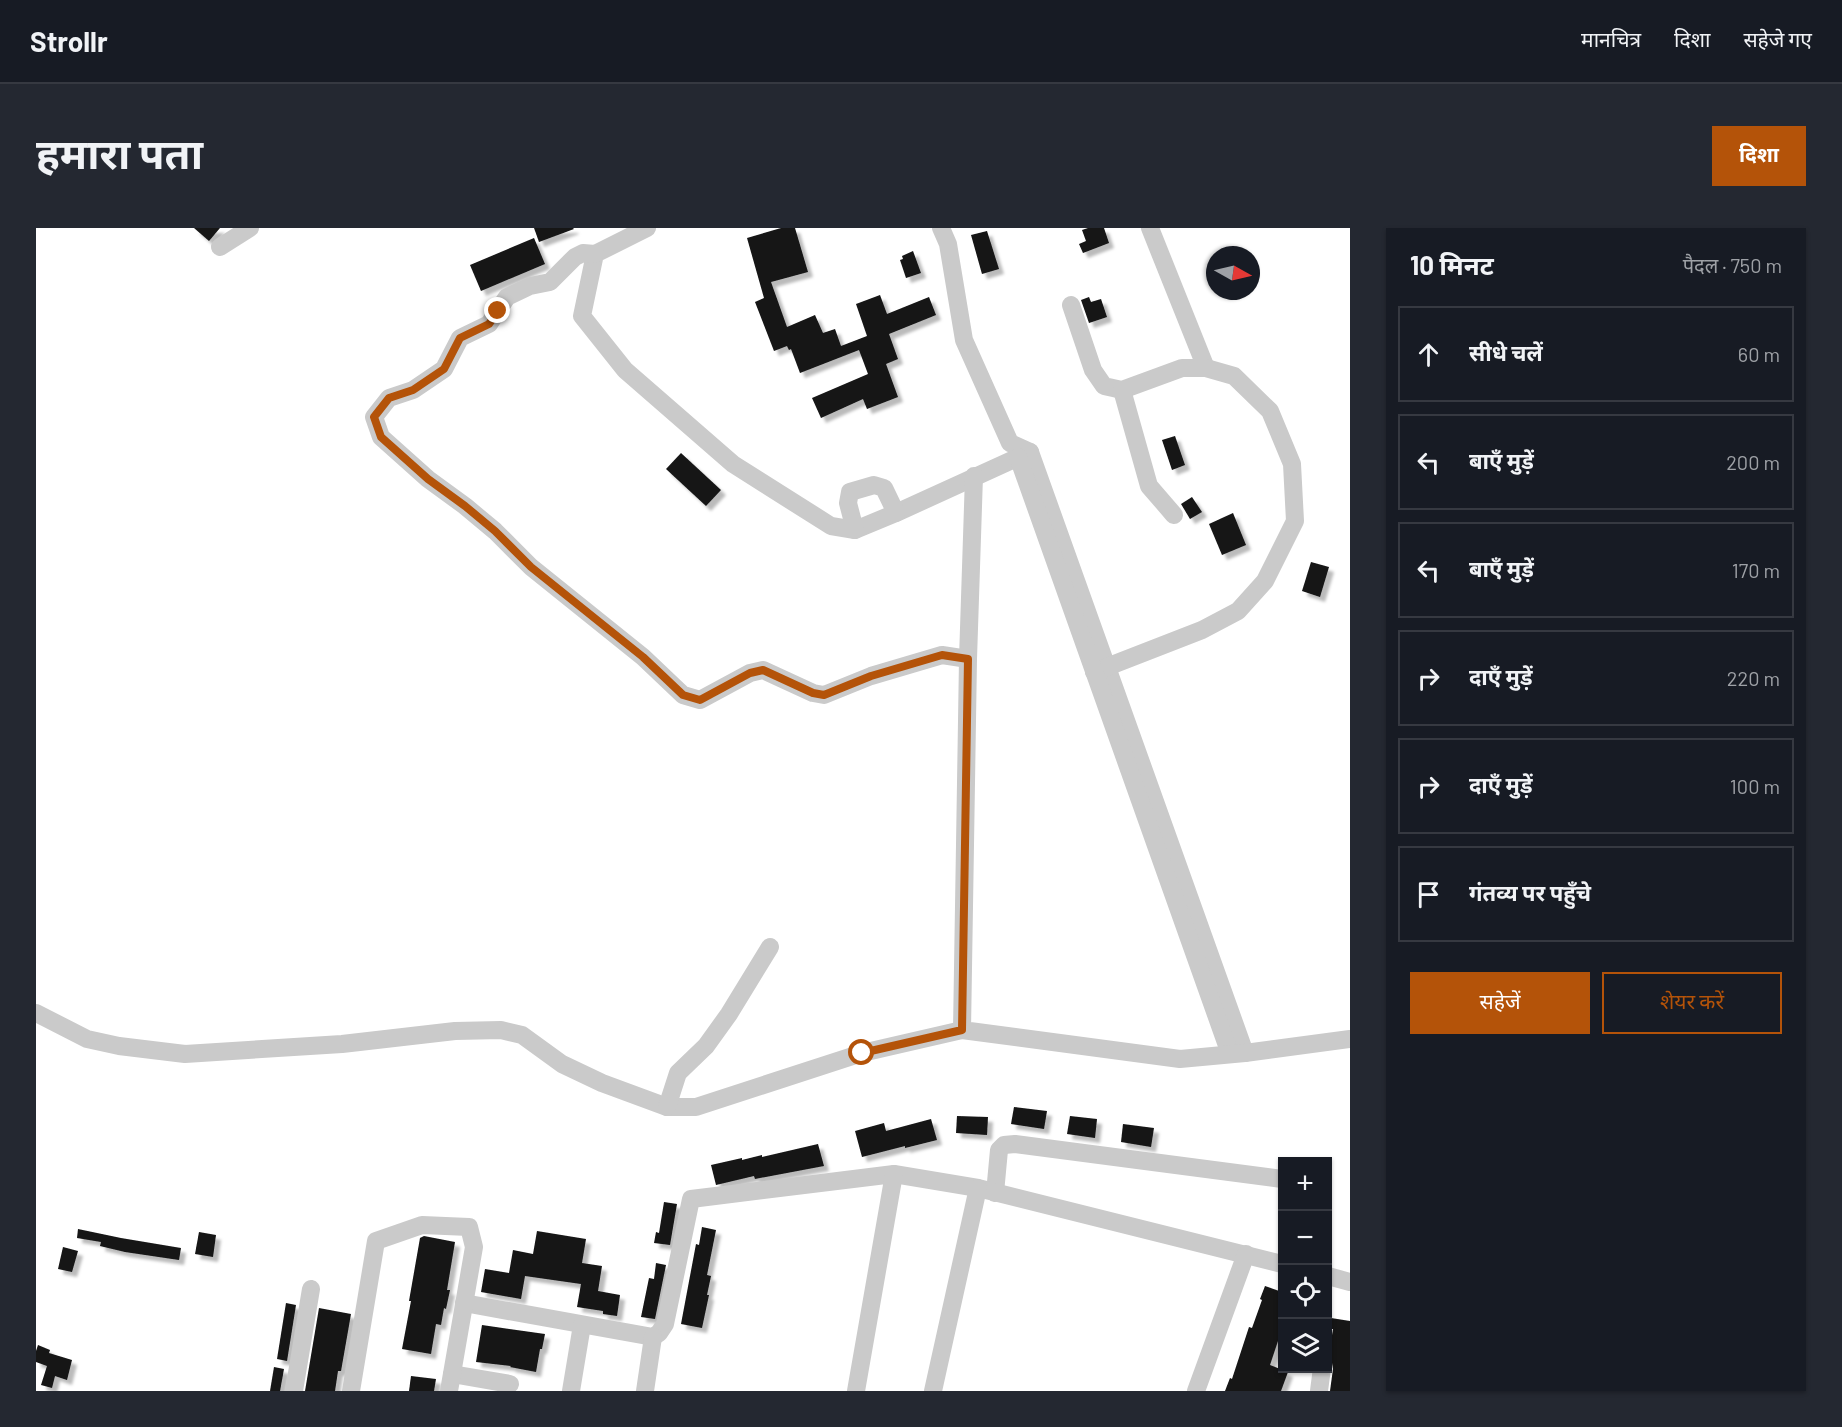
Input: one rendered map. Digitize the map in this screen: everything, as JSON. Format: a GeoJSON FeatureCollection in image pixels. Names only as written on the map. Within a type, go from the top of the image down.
{"type":"FeatureCollection","features":[{"type":"Feature","properties":{"kind":"street"},"geometry":{"type":"LineString","coordinates":[[220,247],[250,228]]}},
{"type":"Feature","properties":{"kind":"street"},"geometry":{"type":"LineString","coordinates":[[647,228],[595,254],[583,253],[575,257],[550,282],[530,286],[507,297],[489,324],[460,338],[444,369],[413,390],[389,398],[374,417],[381,437],[428,479],[495,531],[531,567],[643,657],[683,695],[700,700],[750,673],[763,670],[813,693],[824,695],[871,676],[942,655],[968,659]]}},
{"type":"Feature","properties":{"kind":"street"},"geometry":{"type":"LineString","coordinates":[[941,228],[948,244],[964,340],[1010,443],[1024,454],[1237,1053]]}},
{"type":"Feature","properties":{"kind":"street"},"geometry":{"type":"LineString","coordinates":[[1150,228],[1206,368]]}},
{"type":"Feature","properties":{"kind":"street"},"geometry":{"type":"LineString","coordinates":[[595,254],[582,316],[625,370],[733,464],[831,526],[855,531],[1024,454]]}},
{"type":"Feature","properties":{"kind":"street"},"geometry":{"type":"LineString","coordinates":[[1071,305],[1093,370],[1104,387],[1122,390],[1182,368],[1206,368],[1234,376],[1270,411],[1292,464],[1294,521],[1265,581],[1238,611],[1202,630],[1100,670]]}},
{"type":"Feature","properties":{"kind":"street"},"geometry":{"type":"LineString","coordinates":[[1122,390],[1149,486],[1174,515]]}},
{"type":"Feature","properties":{"kind":"street"},"geometry":{"type":"LineString","coordinates":[[962,1030],[968,659],[974,476]]}},
{"type":"Feature","properties":{"kind":"street"},"geometry":{"type":"LineString","coordinates":[[855,531],[848,503],[850,492],[874,484],[884,488],[896,513]]}},
{"type":"Feature","properties":{"kind":"street"},"geometry":{"type":"LineString","coordinates":[[667,1107],[678,1073],[706,1046],[729,1014],[770,947]]}},
{"type":"Feature","properties":{"kind":"street"},"geometry":{"type":"LineString","coordinates":[[36,1013],[87,1039],[119,1046],[185,1054],[342,1044],[455,1031],[501,1030],[522,1035],[562,1064],[602,1083],[667,1107],[696,1107],[862,1053],[962,1030],[1180,1059],[1350,1039]]}},
{"type":"Feature","properties":{"kind":"street"},"geometry":{"type":"LineString","coordinates":[[933,1391],[986,1190],[999,1150],[1004,1145],[1015,1144],[1278,1178]]}},
{"type":"Feature","properties":{"kind":"street"},"geometry":{"type":"LineString","coordinates":[[856,1391],[894,1174]]}},
{"type":"Feature","properties":{"kind":"street"},"geometry":{"type":"LineString","coordinates":[[464,1303],[653,1337],[659,1334],[665,1324],[691,1199],[894,1174],[986,1190],[1278,1263]]}},
{"type":"Feature","properties":{"kind":"street"},"geometry":{"type":"LineString","coordinates":[[351,1391],[376,1241],[422,1225],[469,1227],[474,1247],[451,1382],[510,1384]]}},
{"type":"Feature","properties":{"kind":"street"},"geometry":{"type":"LineString","coordinates":[[1196,1391],[1246,1254]]}},
{"type":"Feature","properties":{"kind":"street"},"geometry":{"type":"LineString","coordinates":[[1332,1277],[1350,1282]]}},
{"type":"Feature","properties":{"kind":"street"},"geometry":{"type":"LineString","coordinates":[[294,1391],[311,1289]]}},
{"type":"Feature","properties":{"kind":"street"},"geometry":{"type":"LineString","coordinates":[[571,1391],[582,1325]]}},
{"type":"Feature","properties":{"kind":"street"},"geometry":{"type":"LineString","coordinates":[[645,1391],[653,1337]]}},
{"type":"Feature","properties":{"kind":"street"},"geometry":{"type":"LineString","coordinates":[[1319,1391],[1321,1373]]}},
{"type":"Feature","properties":{"kind":"building"},"geometry":{"type":"Polygon","coordinates":[[[194,228],[220,228],[209,241],[194,228]]]}},
{"type":"Feature","properties":{"kind":"building"},"geometry":{"type":"Polygon","coordinates":[[[534,228],[573,228],[574,229],[539,242],[534,228]]]}},
{"type":"Feature","properties":{"kind":"building"},"geometry":{"type":"Polygon","coordinates":[[[781,228],[795,228],[808,272],[771,282],[787,327],[815,315],[823,333],[835,329],[841,346],[867,336],[856,304],[880,295],[887,314],[929,297],[936,315],[889,334],[898,359],[886,364],[898,397],[867,409],[863,399],[821,418],[812,398],[868,374],[859,350],[800,373],[791,349],[789,350],[787,346],[774,351],[755,302],[764,298],[747,238],[781,228]]]}},
{"type":"Feature","properties":{"kind":"building"},"geometry":{"type":"Polygon","coordinates":[[[1104,228],[1109,243],[1083,253],[1079,244],[1086,241],[1082,230],[1104,228]]]}},
{"type":"Feature","properties":{"kind":"building"},"geometry":{"type":"Polygon","coordinates":[[[987,231],[999,269],[982,274],[971,235],[987,231]]]}},
{"type":"Feature","properties":{"kind":"building"},"geometry":{"type":"Polygon","coordinates":[[[534,238],[545,264],[481,291],[470,265],[534,238]]]}},
{"type":"Feature","properties":{"kind":"building"},"geometry":{"type":"Polygon","coordinates":[[[913,251],[921,273],[906,278],[900,260],[903,259],[902,256],[913,251]]]}},
{"type":"Feature","properties":{"kind":"building"},"geometry":{"type":"Polygon","coordinates":[[[1089,297],[1091,302],[1101,299],[1107,317],[1089,323],[1081,300],[1089,297]]]}},
{"type":"Feature","properties":{"kind":"building"},"geometry":{"type":"Polygon","coordinates":[[[1175,436],[1185,465],[1172,470],[1162,440],[1175,436]]]}},
{"type":"Feature","properties":{"kind":"building"},"geometry":{"type":"Polygon","coordinates":[[[681,453],[721,490],[706,506],[666,469],[681,453]]]}},
{"type":"Feature","properties":{"kind":"building"},"geometry":{"type":"Polygon","coordinates":[[[1192,497],[1202,512],[1190,519],[1181,504],[1192,497]]]}},
{"type":"Feature","properties":{"kind":"building"},"geometry":{"type":"Polygon","coordinates":[[[1233,513],[1246,545],[1222,555],[1209,524],[1233,513]]]}},
{"type":"Feature","properties":{"kind":"building"},"geometry":{"type":"Polygon","coordinates":[[[1311,562],[1329,567],[1320,597],[1302,591],[1311,562]]]}},
{"type":"Feature","properties":{"kind":"building"},"geometry":{"type":"Polygon","coordinates":[[[1014,1107],[1047,1111],[1044,1129],[1011,1124],[1014,1107]]]}},
{"type":"Feature","properties":{"kind":"building"},"geometry":{"type":"Polygon","coordinates":[[[957,1116],[988,1117],[987,1135],[956,1133],[957,1116]]]}},
{"type":"Feature","properties":{"kind":"building"},"geometry":{"type":"Polygon","coordinates":[[[1070,1116],[1097,1119],[1095,1138],[1067,1134],[1070,1116]]]}},
{"type":"Feature","properties":{"kind":"building"},"geometry":{"type":"Polygon","coordinates":[[[931,1119],[937,1140],[862,1157],[855,1131],[884,1123],[886,1131],[931,1119]]]}},
{"type":"Feature","properties":{"kind":"building"},"geometry":{"type":"Polygon","coordinates":[[[1123,1124],[1154,1128],[1151,1147],[1121,1142],[1123,1124]]]}},
{"type":"Feature","properties":{"kind":"building"},"geometry":{"type":"Polygon","coordinates":[[[818,1144],[824,1166],[755,1179],[754,1176],[716,1185],[711,1165],[742,1158],[742,1160],[762,1155],[762,1157],[818,1144]]]}},
{"type":"Feature","properties":{"kind":"building"},"geometry":{"type":"Polygon","coordinates":[[[664,1202],[677,1204],[670,1245],[654,1243],[656,1232],[659,1233],[664,1202]]]}},
{"type":"Feature","properties":{"kind":"building"},"geometry":{"type":"Polygon","coordinates":[[[702,1227],[716,1230],[707,1275],[711,1276],[702,1328],[681,1324],[696,1244],[699,1245],[702,1227]]]}},
{"type":"Feature","properties":{"kind":"building"},"geometry":{"type":"Polygon","coordinates":[[[78,1229],[181,1248],[179,1260],[100,1246],[101,1242],[77,1238],[78,1229]]]}},
{"type":"Feature","properties":{"kind":"building"},"geometry":{"type":"Polygon","coordinates":[[[537,1231],[586,1239],[582,1263],[602,1266],[598,1291],[620,1295],[617,1316],[603,1314],[603,1311],[577,1307],[581,1284],[525,1276],[521,1299],[481,1292],[485,1269],[509,1273],[513,1250],[533,1254],[537,1231]]]}},
{"type":"Feature","properties":{"kind":"building"},"geometry":{"type":"Polygon","coordinates":[[[199,1232],[216,1235],[213,1257],[195,1254],[199,1232]]]}},
{"type":"Feature","properties":{"kind":"building"},"geometry":{"type":"Polygon","coordinates":[[[424,1236],[455,1242],[446,1309],[444,1308],[441,1325],[436,1324],[431,1354],[402,1349],[420,1238],[424,1236]]]}},
{"type":"Feature","properties":{"kind":"building"},"geometry":{"type":"Polygon","coordinates":[[[63,1247],[78,1251],[72,1272],[58,1269],[63,1247]]]}},
{"type":"Feature","properties":{"kind":"building"},"geometry":{"type":"Polygon","coordinates":[[[656,1263],[666,1265],[655,1319],[641,1317],[649,1278],[654,1279],[656,1263]]]}},
{"type":"Feature","properties":{"kind":"building"},"geometry":{"type":"Polygon","coordinates":[[[1265,1286],[1278,1291],[1278,1341],[1270,1365],[1278,1368],[1278,1373],[1288,1373],[1281,1391],[1225,1391],[1230,1378],[1232,1379],[1249,1327],[1252,1328],[1262,1300],[1260,1299],[1265,1286]]]}},
{"type":"Feature","properties":{"kind":"building"},"geometry":{"type":"Polygon","coordinates":[[[286,1303],[296,1305],[287,1361],[277,1359],[286,1303]]]}},
{"type":"Feature","properties":{"kind":"building"},"geometry":{"type":"Polygon","coordinates":[[[319,1308],[351,1314],[341,1371],[338,1371],[335,1391],[305,1391],[319,1308]]]}},
{"type":"Feature","properties":{"kind":"building"},"geometry":{"type":"Polygon","coordinates":[[[1332,1318],[1350,1321],[1350,1391],[1330,1391],[1333,1369],[1332,1318]]]}},
{"type":"Feature","properties":{"kind":"building"},"geometry":{"type":"Polygon","coordinates":[[[482,1325],[545,1334],[536,1372],[511,1366],[476,1362],[482,1325]]]}},
{"type":"Feature","properties":{"kind":"building"},"geometry":{"type":"Polygon","coordinates":[[[38,1345],[50,1350],[49,1353],[72,1360],[67,1380],[55,1376],[52,1388],[41,1385],[47,1366],[36,1362],[38,1345]]]}},
{"type":"Feature","properties":{"kind":"building"},"geometry":{"type":"Polygon","coordinates":[[[274,1367],[284,1369],[280,1391],[270,1391],[274,1367]]]}},
{"type":"Feature","properties":{"kind":"building"},"geometry":{"type":"Polygon","coordinates":[[[411,1376],[436,1379],[434,1391],[409,1391],[411,1376]]]}},
{"type":"Feature","properties":{"kind":"route"},"geometry":{"type":"LineString","coordinates":[[498,311],[489,324],[460,338],[444,369],[413,390],[389,398],[374,417],[381,437],[428,479],[495,531],[531,567],[643,657],[683,695],[700,700],[750,673],[763,670],[813,693],[824,695],[871,676],[942,655],[968,659],[962,1030],[862,1053]]}}]}
